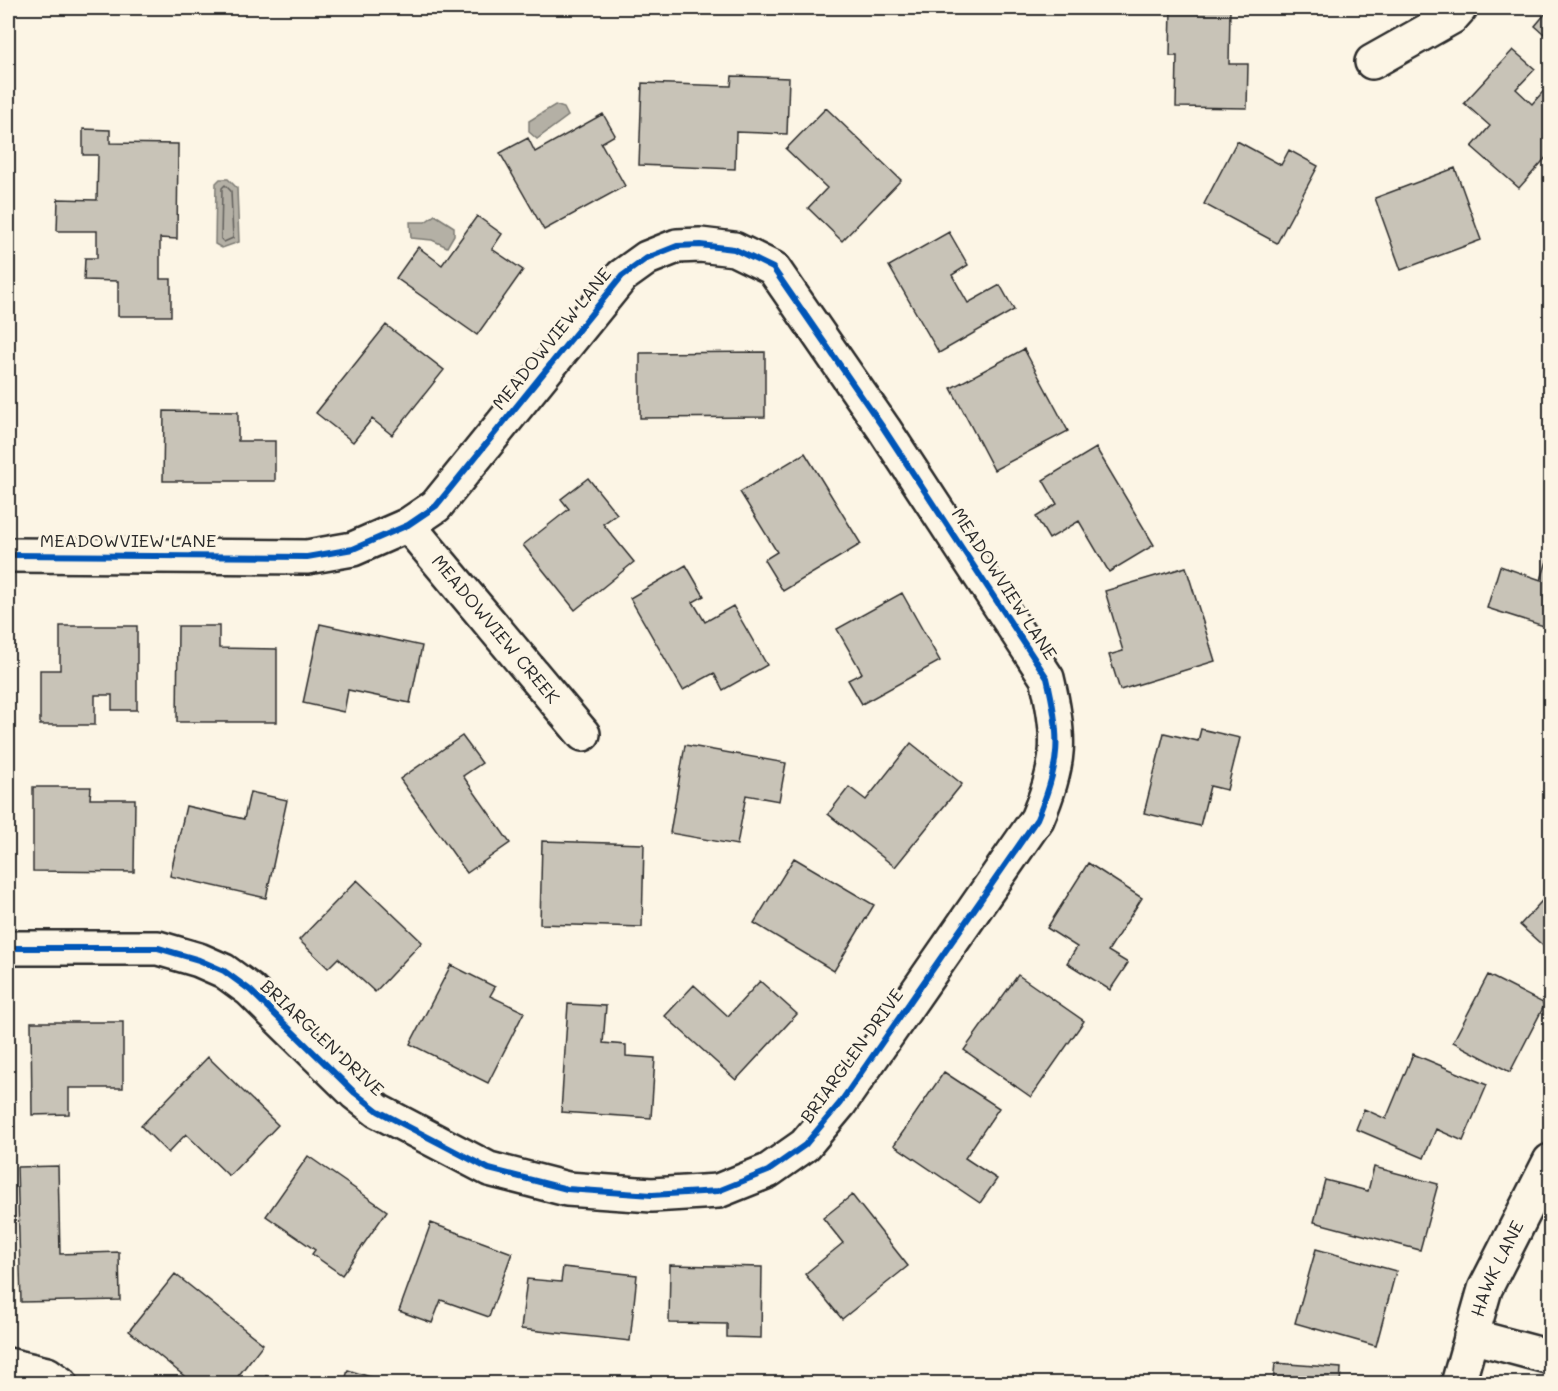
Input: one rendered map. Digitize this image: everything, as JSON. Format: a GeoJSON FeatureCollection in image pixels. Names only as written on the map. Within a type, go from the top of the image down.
{"type":"FeatureCollection","features":[{"type":"Feature","properties":{"kind":"street"},"geometry":{"type":"LineString","coordinates":[[1372,62],[1452,17],[1460,8]]}},
{"type":"Feature","properties":{"kind":"street","name":"MEADOWVIEW LANE"},"geometry":{"type":"LineString","coordinates":[[8,555],[307,557],[353,549],[408,525],[436,506],[622,276],[647,258],[677,246],[700,245],[734,249],[773,268],[884,429],[1047,678]]}},
{"type":"Feature","properties":{"kind":"street","name":"MEADOWVIEW CREEK"},"geometry":{"type":"LineString","coordinates":[[408,525],[583,734]]}},
{"type":"Feature","properties":{"kind":"street","name":"BRIARGLEN DRIVE"},"geometry":{"type":"LineString","coordinates":[[8,948],[158,948],[200,960],[224,971],[250,990],[355,1093],[378,1111],[489,1169],[567,1189],[652,1195],[718,1191],[768,1171],[805,1145],[840,1103],[1037,819],[1052,783],[1057,754],[1055,710],[1047,678]]}},
{"type":"Feature","properties":{"kind":"street","name":"HAWK LANE"},"geometry":{"type":"LineString","coordinates":[[1458,1383],[1485,1289],[1551,1161]]}},
{"type":"Feature","properties":{"kind":"street"},"geometry":{"type":"LineString","coordinates":[[1471,1336],[1551,1357]]}},
{"type":"Feature","properties":{"kind":"street"},"geometry":{"type":"LineString","coordinates":[[8,1365],[47,1374],[62,1383]]}},
{"type":"Feature","properties":{"kind":"water"},"geometry":{"type":"Polygon","coordinates":[[[555,105],[564,108],[568,116],[537,139],[529,132],[529,121],[555,105]]]}},
{"type":"Feature","properties":{"kind":"water"},"geometry":{"type":"Polygon","coordinates":[[[220,179],[228,179],[237,188],[239,242],[222,248],[215,244],[216,183],[220,179]]]}},
{"type":"Feature","properties":{"kind":"water"},"geometry":{"type":"Polygon","coordinates":[[[435,215],[454,227],[454,235],[447,247],[432,240],[411,238],[410,222],[425,222],[435,215]]]}},
{"type":"Feature","properties":{"kind":"building"},"geometry":{"type":"Polygon","coordinates":[[[1171,8],[1230,9],[1229,64],[1248,64],[1247,108],[1176,107],[1177,56],[1170,56],[1171,8]]]}},
{"type":"Feature","properties":{"kind":"building"},"geometry":{"type":"Polygon","coordinates":[[[1550,8],[1550,39],[1535,26],[1550,8]]]}},
{"type":"Feature","properties":{"kind":"building"},"geometry":{"type":"Polygon","coordinates":[[[1513,50],[1535,69],[1516,89],[1532,104],[1550,84],[1550,153],[1519,188],[1472,147],[1490,126],[1464,103],[1513,50]]]}},
{"type":"Feature","properties":{"kind":"building"},"geometry":{"type":"Polygon","coordinates":[[[732,76],[789,78],[787,134],[736,132],[735,169],[639,165],[642,83],[731,86],[732,76]]]}},
{"type":"Feature","properties":{"kind":"building"},"geometry":{"type":"Polygon","coordinates":[[[826,108],[901,180],[842,241],[808,208],[827,188],[786,149],[826,108]]]}},
{"type":"Feature","properties":{"kind":"building"},"geometry":{"type":"Polygon","coordinates":[[[603,114],[615,135],[601,143],[625,186],[544,230],[500,153],[528,138],[535,152],[603,114]]]}},
{"type":"Feature","properties":{"kind":"building"},"geometry":{"type":"Polygon","coordinates":[[[83,129],[110,130],[110,143],[178,144],[177,239],[160,238],[160,279],[171,279],[171,316],[118,316],[118,281],[84,280],[85,258],[97,258],[97,231],[57,231],[58,199],[97,200],[98,155],[83,155],[83,129]]]}},
{"type":"Feature","properties":{"kind":"building"},"geometry":{"type":"Polygon","coordinates":[[[1237,141],[1281,165],[1289,150],[1318,166],[1277,243],[1204,204],[1237,141]]]}},
{"type":"Feature","properties":{"kind":"building"},"geometry":{"type":"Polygon","coordinates":[[[1455,168],[1481,240],[1401,270],[1375,198],[1455,168]]]}},
{"type":"Feature","properties":{"kind":"building"},"geometry":{"type":"Polygon","coordinates":[[[477,216],[502,234],[492,249],[523,270],[477,335],[396,278],[418,247],[442,265],[477,216]]]}},
{"type":"Feature","properties":{"kind":"building"},"geometry":{"type":"Polygon","coordinates":[[[949,232],[968,265],[952,275],[968,303],[1000,285],[1014,310],[939,353],[889,266],[949,232]]]}},
{"type":"Feature","properties":{"kind":"building"},"geometry":{"type":"Polygon","coordinates":[[[386,325],[444,370],[392,435],[372,419],[353,442],[316,413],[386,325]]]}},
{"type":"Feature","properties":{"kind":"building"},"geometry":{"type":"Polygon","coordinates":[[[1024,349],[1068,431],[994,470],[951,388],[1024,349]]]}},
{"type":"Feature","properties":{"kind":"building"},"geometry":{"type":"Polygon","coordinates":[[[765,352],[765,417],[640,418],[640,353],[765,352]]]}},
{"type":"Feature","properties":{"kind":"building"},"geometry":{"type":"Polygon","coordinates":[[[164,411],[238,412],[238,441],[275,441],[275,481],[163,481],[164,411]]]}},
{"type":"Feature","properties":{"kind":"building"},"geometry":{"type":"Polygon","coordinates":[[[1096,448],[1154,545],[1109,572],[1079,521],[1049,539],[1036,517],[1057,504],[1043,480],[1096,448]]]}},
{"type":"Feature","properties":{"kind":"building"},"geometry":{"type":"Polygon","coordinates":[[[805,453],[861,544],[783,591],[764,560],[777,552],[740,492],[805,453]]]}},
{"type":"Feature","properties":{"kind":"building"},"geometry":{"type":"Polygon","coordinates":[[[588,478],[617,514],[603,524],[634,562],[575,610],[523,545],[569,509],[561,499],[588,478]]]}},
{"type":"Feature","properties":{"kind":"building"},"geometry":{"type":"Polygon","coordinates":[[[1550,551],[1550,628],[1487,608],[1500,566],[1541,580],[1550,551]]]}},
{"type":"Feature","properties":{"kind":"building"},"geometry":{"type":"Polygon","coordinates":[[[686,565],[704,596],[693,602],[705,622],[733,606],[767,665],[723,690],[714,673],[683,690],[630,598],[686,565]]]}},
{"type":"Feature","properties":{"kind":"building"},"geometry":{"type":"Polygon","coordinates":[[[1186,567],[1215,661],[1120,690],[1109,655],[1123,651],[1105,591],[1186,567]]]}},
{"type":"Feature","properties":{"kind":"building"},"geometry":{"type":"Polygon","coordinates":[[[902,593],[940,661],[862,704],[848,680],[862,673],[837,629],[902,593]]]}},
{"type":"Feature","properties":{"kind":"building"},"geometry":{"type":"Polygon","coordinates":[[[320,624],[422,646],[410,703],[348,690],[344,712],[303,703],[320,624]]]}},
{"type":"Feature","properties":{"kind":"building"},"geometry":{"type":"Polygon","coordinates":[[[60,626],[137,626],[137,710],[112,710],[112,695],[95,695],[95,725],[40,725],[40,670],[60,670],[60,626]]]}},
{"type":"Feature","properties":{"kind":"building"},"geometry":{"type":"Polygon","coordinates":[[[178,626],[219,626],[219,648],[277,649],[277,722],[177,722],[178,626]]]}},
{"type":"Feature","properties":{"kind":"building"},"geometry":{"type":"Polygon","coordinates":[[[1201,729],[1240,738],[1227,790],[1210,786],[1200,826],[1144,813],[1164,733],[1198,741],[1201,729]]]}},
{"type":"Feature","properties":{"kind":"building"},"geometry":{"type":"Polygon","coordinates":[[[462,736],[482,763],[463,776],[510,843],[467,873],[400,779],[462,736]]]}},
{"type":"Feature","properties":{"kind":"building"},"geometry":{"type":"Polygon","coordinates":[[[911,743],[962,784],[895,867],[828,814],[849,787],[866,800],[911,743]]]}},
{"type":"Feature","properties":{"kind":"building"},"geometry":{"type":"Polygon","coordinates":[[[685,745],[786,763],[779,801],[746,795],[737,845],[670,833],[685,745]]]}},
{"type":"Feature","properties":{"kind":"building"},"geometry":{"type":"Polygon","coordinates":[[[33,787],[91,787],[90,799],[135,799],[134,872],[33,871],[33,787]]]}},
{"type":"Feature","properties":{"kind":"building"},"geometry":{"type":"Polygon","coordinates":[[[250,792],[287,800],[266,898],[170,876],[186,806],[244,819],[250,792]]]}},
{"type":"Feature","properties":{"kind":"building"},"geometry":{"type":"Polygon","coordinates":[[[542,841],[644,844],[642,927],[540,924],[542,841]]]}},
{"type":"Feature","properties":{"kind":"building"},"geometry":{"type":"Polygon","coordinates":[[[794,858],[874,905],[834,971],[754,923],[794,858]]]}},
{"type":"Feature","properties":{"kind":"building"},"geometry":{"type":"Polygon","coordinates":[[[1088,863],[1142,898],[1108,951],[1128,963],[1110,990],[1067,963],[1077,947],[1047,928],[1088,863]]]}},
{"type":"Feature","properties":{"kind":"building"},"geometry":{"type":"Polygon","coordinates":[[[357,880],[422,942],[375,992],[338,958],[328,968],[299,940],[357,880]]]}},
{"type":"Feature","properties":{"kind":"building"},"geometry":{"type":"Polygon","coordinates":[[[1550,892],[1550,952],[1520,925],[1550,892]]]}},
{"type":"Feature","properties":{"kind":"building"},"geometry":{"type":"Polygon","coordinates":[[[451,965],[495,987],[490,996],[524,1012],[488,1083],[410,1044],[451,965]]]}},
{"type":"Feature","properties":{"kind":"building"},"geometry":{"type":"Polygon","coordinates":[[[1018,975],[1084,1021],[1031,1097],[964,1050],[1018,975]]]}},
{"type":"Feature","properties":{"kind":"building"},"geometry":{"type":"Polygon","coordinates":[[[1488,975],[1545,1004],[1510,1072],[1453,1042],[1488,975]]]}},
{"type":"Feature","properties":{"kind":"building"},"geometry":{"type":"Polygon","coordinates":[[[760,981],[797,1014],[736,1080],[665,1016],[694,985],[728,1016],[760,981]]]}},
{"type":"Feature","properties":{"kind":"building"},"geometry":{"type":"Polygon","coordinates":[[[568,1004],[606,1006],[603,1043],[626,1045],[626,1056],[655,1058],[651,1118],[561,1112],[568,1004]]]}},
{"type":"Feature","properties":{"kind":"building"},"geometry":{"type":"Polygon","coordinates":[[[31,1022],[123,1022],[123,1088],[69,1088],[69,1114],[32,1115],[31,1022]]]}},
{"type":"Feature","properties":{"kind":"building"},"geometry":{"type":"Polygon","coordinates":[[[1413,1054],[1487,1085],[1463,1141],[1436,1129],[1424,1158],[1356,1129],[1364,1109],[1386,1119],[1413,1054]]]}},
{"type":"Feature","properties":{"kind":"building"},"geometry":{"type":"Polygon","coordinates":[[[208,1057],[278,1125],[229,1176],[186,1134],[168,1153],[141,1126],[208,1057]]]}},
{"type":"Feature","properties":{"kind":"building"},"geometry":{"type":"Polygon","coordinates":[[[944,1072],[999,1108],[965,1158],[997,1179],[980,1203],[894,1145],[944,1072]]]}},
{"type":"Feature","properties":{"kind":"building"},"geometry":{"type":"Polygon","coordinates":[[[308,1156],[387,1211],[342,1275],[312,1254],[315,1250],[266,1216],[308,1156]]]}},
{"type":"Feature","properties":{"kind":"building"},"geometry":{"type":"Polygon","coordinates":[[[58,1166],[60,1254],[119,1252],[120,1300],[21,1302],[17,1167],[58,1166]]]}},
{"type":"Feature","properties":{"kind":"building"},"geometry":{"type":"Polygon","coordinates":[[[1374,1167],[1438,1184],[1420,1250],[1314,1222],[1325,1180],[1368,1191],[1374,1167]]]}},
{"type":"Feature","properties":{"kind":"building"},"geometry":{"type":"Polygon","coordinates":[[[852,1195],[908,1266],[842,1319],[805,1274],[843,1243],[823,1218],[852,1195]]]}},
{"type":"Feature","properties":{"kind":"building"},"geometry":{"type":"Polygon","coordinates":[[[431,1223],[512,1253],[489,1317],[441,1300],[432,1323],[399,1311],[431,1223]]]}},
{"type":"Feature","properties":{"kind":"building"},"geometry":{"type":"Polygon","coordinates":[[[1316,1249],[1396,1271],[1376,1346],[1295,1323],[1316,1249]]]}},
{"type":"Feature","properties":{"kind":"building"},"geometry":{"type":"Polygon","coordinates":[[[670,1265],[762,1267],[761,1338],[727,1337],[727,1324],[669,1323],[670,1265]]]}},
{"type":"Feature","properties":{"kind":"building"},"geometry":{"type":"Polygon","coordinates":[[[563,1267],[637,1275],[630,1341],[521,1329],[527,1279],[561,1282],[563,1267]]]}},
{"type":"Feature","properties":{"kind":"building"},"geometry":{"type":"Polygon","coordinates":[[[175,1274],[263,1344],[232,1384],[194,1384],[129,1331],[175,1274]]]}},
{"type":"Feature","properties":{"kind":"building"},"geometry":{"type":"Polygon","coordinates":[[[1275,1363],[1341,1368],[1340,1384],[1273,1384],[1275,1363]]]}},
{"type":"Feature","properties":{"kind":"building"},"geometry":{"type":"Polygon","coordinates":[[[348,1370],[380,1380],[379,1384],[344,1384],[348,1370]]]}},
{"type":"Feature","properties":{"kind":"building"},"geometry":{"type":"Polygon","coordinates":[[[266,1376],[290,1384],[264,1384],[266,1376]]]}},
{"type":"Feature","properties":{"kind":"cycle path"},"geometry":{"type":"LineString","coordinates":[[8,555],[307,557],[353,549],[408,525],[436,506],[622,276],[647,258],[677,246],[700,245],[734,249],[773,268],[884,429],[1047,678],[1056,734],[1051,782],[1037,819],[840,1103],[805,1145],[768,1171],[718,1191],[652,1195],[567,1189],[489,1169],[378,1111],[355,1093],[250,990],[224,971],[199,960],[158,948],[8,948]]}}]}
